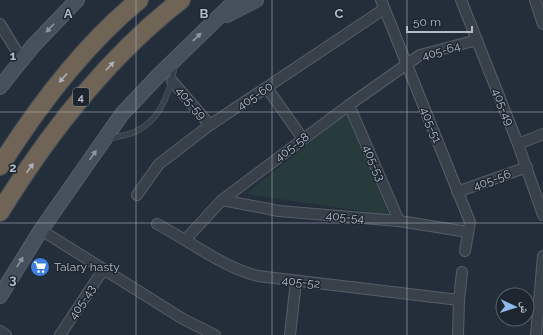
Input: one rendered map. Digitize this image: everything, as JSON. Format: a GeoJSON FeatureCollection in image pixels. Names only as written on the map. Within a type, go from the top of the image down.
{"type":"FeatureCollection","features":[{"type":"Feature","properties":{"kind":"highway","name":"4"},"geometry":{"type":"LineString","coordinates":[[0,166],[59,82],[115,20],[139,0]]}},
{"type":"Feature","properties":{"kind":"highway","name":"4"},"geometry":{"type":"LineString","coordinates":[[0,212],[82,95],[154,21],[181,0]]}},
{"type":"Feature","properties":{"kind":"main road"},"geometry":{"type":"LineString","coordinates":[[0,87],[22,60],[77,0]]}},
{"type":"Feature","properties":{"kind":"main road"},"geometry":{"type":"LineString","coordinates":[[0,296],[40,230],[122,114],[176,58],[236,0]]}},
{"type":"Feature","properties":{"kind":"main road"},"geometry":{"type":"LineString","coordinates":[[211,24],[256,0]]}},
{"type":"Feature","properties":{"kind":"street","name":"405-49"},"geometry":{"type":"LineString","coordinates":[[461,0],[518,144],[543,213]]}},
{"type":"Feature","properties":{"kind":"street"},"geometry":{"type":"LineString","coordinates":[[535,0],[543,24]]}},
{"type":"Feature","properties":{"kind":"street","name":"405-51"},"geometry":{"type":"LineString","coordinates":[[383,4],[470,222],[465,251]]}},
{"type":"Feature","properties":{"kind":"street","name":"405-60"},"geometry":{"type":"LineString","coordinates":[[137,195],[158,164],[210,125],[267,88],[383,4]]}},
{"type":"Feature","properties":{"kind":"street"},"geometry":{"type":"LineString","coordinates":[[0,24],[22,60]]}},
{"type":"Feature","properties":{"kind":"street","name":"405-64"},"geometry":{"type":"LineString","coordinates":[[407,65],[420,55],[477,40]]}},
{"type":"Feature","properties":{"kind":"street","name":"405-58"},"geometry":{"type":"LineString","coordinates":[[186,239],[222,200],[349,105],[407,65]]}},
{"type":"Feature","properties":{"kind":"street","name":"405-59"},"geometry":{"type":"LineString","coordinates":[[172,81],[210,125]]}},
{"type":"Feature","properties":{"kind":"street"},"geometry":{"type":"LineString","coordinates":[[267,88],[304,139]]}},
{"type":"Feature","properties":{"kind":"street","name":"405-53"},"geometry":{"type":"LineString","coordinates":[[349,105],[399,222]]}},
{"type":"Feature","properties":{"kind":"street"},"geometry":{"type":"LineString","coordinates":[[518,144],[543,134]]}},
{"type":"Feature","properties":{"kind":"street","name":"405-56"},"geometry":{"type":"LineString","coordinates":[[458,192],[526,167]]}},
{"type":"Feature","properties":{"kind":"street","name":"405-54"},"geometry":{"type":"LineString","coordinates":[[222,200],[280,211],[399,222],[468,232]]}},
{"type":"Feature","properties":{"kind":"street","name":"405-52"},"geometry":{"type":"LineString","coordinates":[[157,224],[186,239],[231,267],[258,276],[459,300]]}},
{"type":"Feature","properties":{"kind":"street"},"geometry":{"type":"LineString","coordinates":[[40,230],[183,319],[215,335]]}},
{"type":"Feature","properties":{"kind":"street"},"geometry":{"type":"LineString","coordinates":[[536,335],[543,256]]}},
{"type":"Feature","properties":{"kind":"street","name":"405-43"},"geometry":{"type":"LineString","coordinates":[[65,333],[103,270]]}},
{"type":"Feature","properties":{"kind":"street"},"geometry":{"type":"LineString","coordinates":[[458,335],[459,300],[462,272]]}},
{"type":"Feature","properties":{"kind":"street"},"geometry":{"type":"LineString","coordinates":[[290,335],[296,281]]}},
{"type":"Feature","properties":{"kind":"street"},"geometry":{"type":"LineString","coordinates":[[0,331],[6,335]]}},
{"type":"Feature","properties":{"kind":"lane"},"geometry":{"type":"LineString","coordinates":[[103,141],[136,132],[146,125],[163,105],[172,81],[176,58]]}},
{"type":"Feature","properties":{"kind":"green space"},"geometry":{"type":"Polygon","coordinates":[[[347,113],[389,215],[246,194],[347,113]]]}},
{"type":"Feature","properties":{"kind":"place","name":"Talary hasty"},"geometry":{"type":"Point","coordinates":[40,267]}}]}
